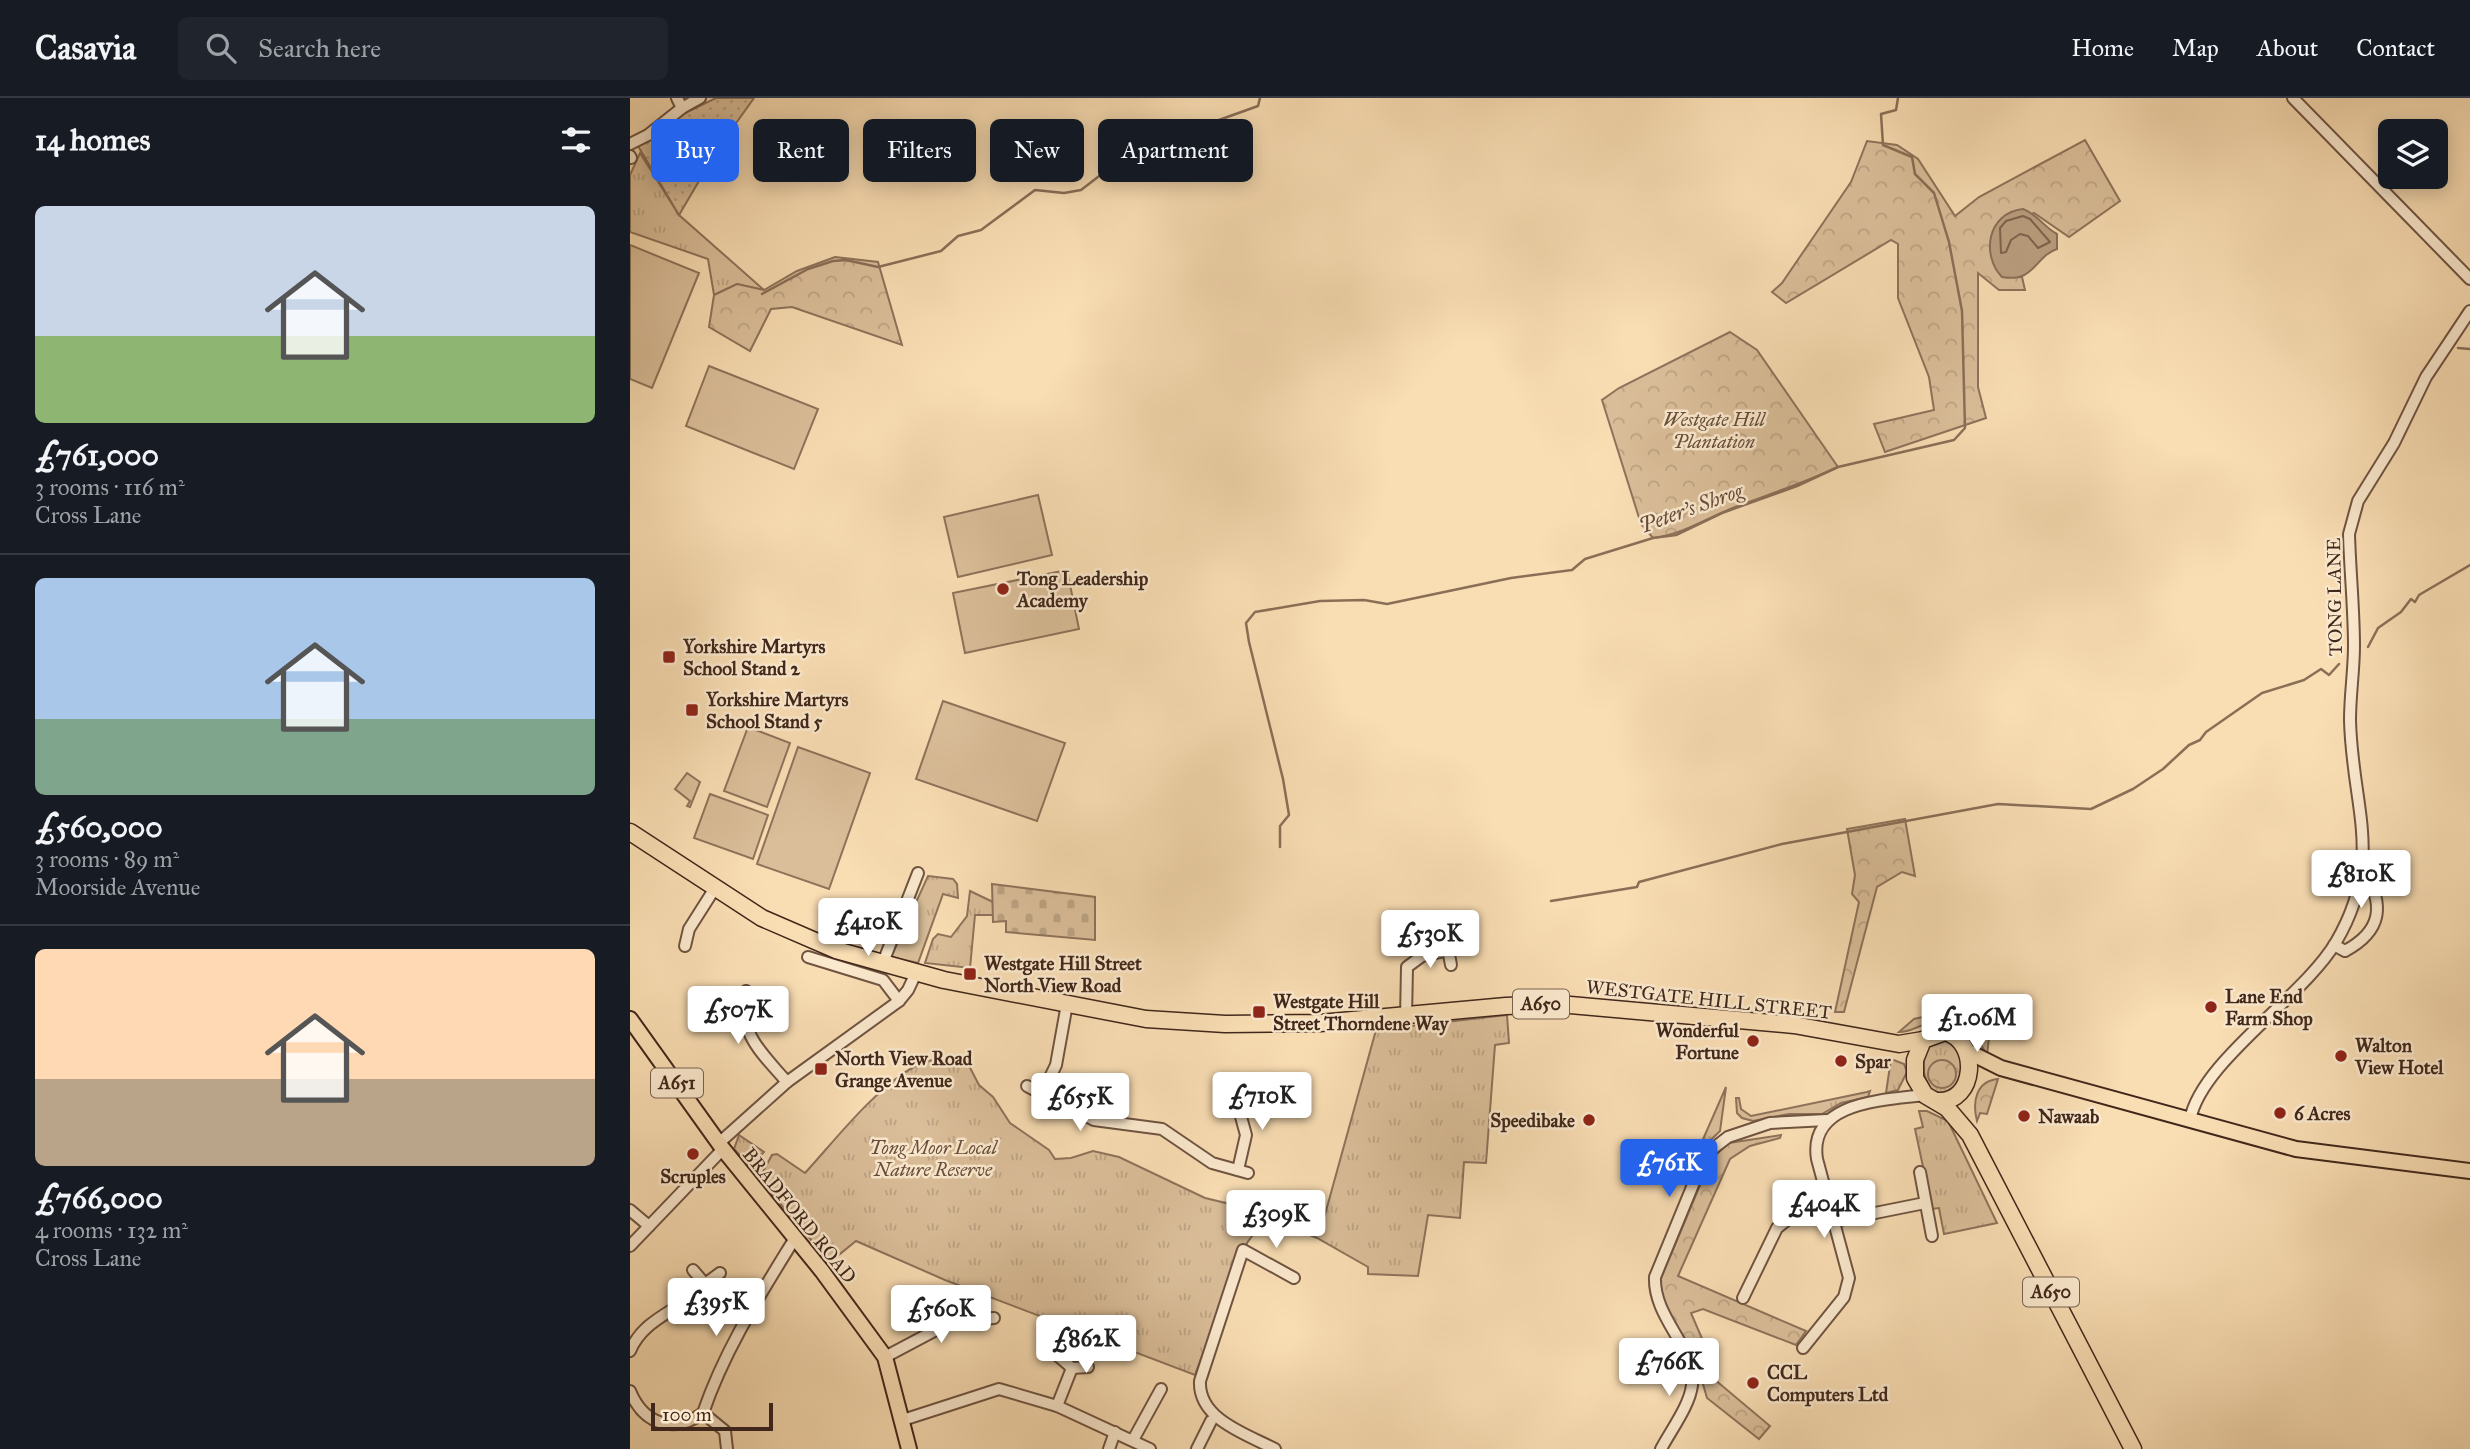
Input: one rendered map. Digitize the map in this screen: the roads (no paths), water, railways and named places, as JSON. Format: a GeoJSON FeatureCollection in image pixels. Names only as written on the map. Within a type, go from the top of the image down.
{"type":"FeatureCollection","features":[{"type":"Feature","properties":{"kind":"highway","name":"WESTGATE HILL STREET"},"geometry":{"type":"LineString","coordinates":[[630,832],[762,918],[836,950],[916,973],[1146,1019],[1225,1024],[1334,1023],[1506,1006],[1559,1004],[1794,1025],[1899,1044],[1923,1040]]}},
{"type":"Feature","properties":{"kind":"highway","name":"A650"},"geometry":{"type":"LineString","coordinates":[[1923,1040],[1937,1032],[1945,1032],[1959,1037],[1967,1051],[1965,1085],[1970,1135]]}},
{"type":"Feature","properties":{"kind":"highway"},"geometry":{"type":"LineString","coordinates":[[1915,1073],[1923,1040]]}},
{"type":"Feature","properties":{"kind":"highway","name":"A650"},"geometry":{"type":"LineString","coordinates":[[1899,1044],[1931,1098],[1956,1116],[1970,1135],[2133,1449]]}},
{"type":"Feature","properties":{"kind":"highway"},"geometry":{"type":"LineString","coordinates":[[1931,1098],[1952,1100],[1965,1085]]}},
{"type":"Feature","properties":{"kind":"main road","name":"BRADFORD ROAD"},"geometry":{"type":"LineString","coordinates":[[630,1019],[721,1146],[885,1357],[909,1449]]}},
{"type":"Feature","properties":{"kind":"main road"},"geometry":{"type":"LineString","coordinates":[[1967,1051],[2001,1068],[2295,1149],[2470,1171]]}},
{"type":"Feature","properties":{"kind":"main road"},"geometry":{"type":"LineString","coordinates":[[1965,1085],[1983,1070],[2001,1068]]}},
{"type":"Feature","properties":{"kind":"street"},"geometry":{"type":"LineString","coordinates":[[630,144],[648,135],[680,103],[700,98]]}},
{"type":"Feature","properties":{"kind":"street"},"geometry":{"type":"LineString","coordinates":[[2293,98],[2470,279]]}},
{"type":"Feature","properties":{"kind":"street","name":"TONG LANE"},"geometry":{"type":"LineString","coordinates":[[2190,1120],[2199,1092],[2296,991],[2334,945],[2354,906],[2364,871],[2364,838],[2350,719],[2354,647],[2349,534],[2351,517],[2394,443],[2426,377],[2470,312]]}},
{"type":"Feature","properties":{"kind":"street","name":"TONG LANE"},"geometry":{"type":"LineString","coordinates":[[2334,945],[2345,951],[2361,943],[2378,915],[2376,890],[2364,871]]}},
{"type":"Feature","properties":{"kind":"street"},"geometry":{"type":"LineString","coordinates":[[882,965],[918,873]]}},
{"type":"Feature","properties":{"kind":"street"},"geometry":{"type":"LineString","coordinates":[[685,946],[689,929],[715,888]]}},
{"type":"Feature","properties":{"kind":"street"},"geometry":{"type":"LineString","coordinates":[[1444,928],[1451,965]]}},
{"type":"Feature","properties":{"kind":"street"},"geometry":{"type":"LineString","coordinates":[[1406,1017],[1407,967],[1422,956],[1449,950]]}},
{"type":"Feature","properties":{"kind":"street"},"geometry":{"type":"LineString","coordinates":[[808,957],[883,979],[899,1001]]}},
{"type":"Feature","properties":{"kind":"street"},"geometry":{"type":"LineString","coordinates":[[630,1246],[721,1146],[787,1082],[899,1001],[916,973]]}},
{"type":"Feature","properties":{"kind":"street"},"geometry":{"type":"LineString","coordinates":[[746,991],[743,1014],[748,1032],[787,1082]]}},
{"type":"Feature","properties":{"kind":"street"},"geometry":{"type":"LineString","coordinates":[[1042,1094],[1056,1065],[1067,1004]]}},
{"type":"Feature","properties":{"kind":"street"},"geometry":{"type":"LineString","coordinates":[[1896,1099],[1915,1073]]}},
{"type":"Feature","properties":{"kind":"street"},"geometry":{"type":"LineString","coordinates":[[1027,1086],[1085,1118],[1162,1129],[1208,1160],[1243,1171],[1246,1135],[1235,1095]]}},
{"type":"Feature","properties":{"kind":"street"},"geometry":{"type":"LineString","coordinates":[[1661,1449],[1692,1387],[1693,1374],[1658,1303],[1656,1271],[1704,1158],[1728,1137],[1770,1123],[1827,1120],[1849,1109],[1896,1099],[1931,1098]]}},
{"type":"Feature","properties":{"kind":"street"},"geometry":{"type":"LineString","coordinates":[[1803,1348],[1847,1290],[1848,1265],[1817,1159],[1818,1134],[1827,1120]]}},
{"type":"Feature","properties":{"kind":"street"},"geometry":{"type":"LineString","coordinates":[[1791,1122],[1818,1134]]}},
{"type":"Feature","properties":{"kind":"street"},"geometry":{"type":"LineString","coordinates":[[1920,1171],[1932,1236]]}},
{"type":"Feature","properties":{"kind":"street"},"geometry":{"type":"LineString","coordinates":[[1835,1221],[1925,1203]]}},
{"type":"Feature","properties":{"kind":"street"},"geometry":{"type":"LineString","coordinates":[[1743,1298],[1777,1228],[1792,1216],[1830,1205]]}},
{"type":"Feature","properties":{"kind":"street"},"geometry":{"type":"LineString","coordinates":[[630,1210],[649,1226]]}},
{"type":"Feature","properties":{"kind":"street"},"geometry":{"type":"LineString","coordinates":[[630,1391],[635,1403],[657,1421],[671,1425],[689,1423],[703,1413],[718,1368],[795,1238]]}},
{"type":"Feature","properties":{"kind":"street"},"geometry":{"type":"LineString","coordinates":[[1275,1449],[1236,1429],[1205,1407],[1199,1394],[1200,1381],[1242,1250],[1294,1278]]}},
{"type":"Feature","properties":{"kind":"street"},"geometry":{"type":"LineString","coordinates":[[693,1270],[705,1284]]}},
{"type":"Feature","properties":{"kind":"street"},"geometry":{"type":"LineString","coordinates":[[630,1351],[646,1325],[693,1299],[705,1284],[720,1273]]}},
{"type":"Feature","properties":{"kind":"street"},"geometry":{"type":"LineString","coordinates":[[885,1357],[951,1322],[993,1318]]}},
{"type":"Feature","properties":{"kind":"street"},"geometry":{"type":"LineString","coordinates":[[1058,1356],[1072,1368],[1088,1367]]}},
{"type":"Feature","properties":{"kind":"street"},"geometry":{"type":"LineString","coordinates":[[1057,1406],[1072,1368]]}},
{"type":"Feature","properties":{"kind":"street"},"geometry":{"type":"LineString","coordinates":[[903,1420],[999,1389],[1057,1406],[1150,1449]]}},
{"type":"Feature","properties":{"kind":"street"},"geometry":{"type":"LineString","coordinates":[[1133,1440],[1161,1389]]}},
{"type":"Feature","properties":{"kind":"street"},"geometry":{"type":"LineString","coordinates":[[703,1413],[725,1431],[727,1449]]}},
{"type":"Feature","properties":{"kind":"street"},"geometry":{"type":"LineString","coordinates":[[1197,1449],[1211,1421]]}},
{"type":"Feature","properties":{"kind":"street"},"geometry":{"type":"LineString","coordinates":[[1109,1449],[1115,1432]]}},
{"type":"Feature","properties":{"kind":"water"},"geometry":{"type":"Polygon","coordinates":[[[2023,209],[2057,234],[2057,249],[2050,252],[2028,273],[2013,278],[2002,277],[1991,258],[1991,236],[2002,218],[2023,209]]]}},
{"type":"Feature","properties":{"kind":"waterway"},"geometry":{"type":"LineString","coordinates":[[762,294],[808,269],[833,261],[846,260],[878,267],[941,251],[958,236],[981,230],[1035,190],[1064,193],[1081,190],[1107,170],[1129,168],[1169,149],[1179,137],[1206,132],[1219,120],[1258,106],[1260,98]]}},
{"type":"Feature","properties":{"kind":"waterway","name":"Peter's Shrog"},"geometry":{"type":"LineString","coordinates":[[1280,847],[1280,826],[1289,815],[1283,779],[1249,642],[1246,623],[1255,612],[1320,601],[1364,600],[1387,604],[1511,578],[1572,570],[1585,559],[1653,538],[1676,535],[1722,513],[1797,486],[1838,467],[1954,440],[1965,428],[1962,311],[1949,242],[1934,193],[1915,174],[1912,157],[1883,145],[1881,114],[1896,110],[1898,98]]}},
{"type":"Feature","properties":{"kind":"waterway"},"geometry":{"type":"LineString","coordinates":[[2458,348],[2470,349]]}},
{"type":"Feature","properties":{"kind":"waterway"},"geometry":{"type":"LineString","coordinates":[[2368,647],[2378,628],[2401,612],[2411,599],[2415,602],[2419,595],[2470,565]]}},
{"type":"Feature","properties":{"kind":"waterway"},"geometry":{"type":"LineString","coordinates":[[1551,901],[1637,887],[1639,882],[1782,844],[1998,804],[2091,809],[2133,789],[2163,769],[2189,745],[2200,740],[2206,732],[2262,693],[2304,680],[2321,669],[2329,675],[2339,664]]}},
{"type":"Feature","properties":{"kind":"place","name":"Tong Leadership Academy"},"geometry":{"type":"Point","coordinates":[1003,589]}},
{"type":"Feature","properties":{"kind":"place","name":"Yorkshire Martyrs School Stand 2"},"geometry":{"type":"Point","coordinates":[669,657]}},
{"type":"Feature","properties":{"kind":"place","name":"Yorkshire Martyrs School Stand 5"},"geometry":{"type":"Point","coordinates":[692,710]}},
{"type":"Feature","properties":{"kind":"place","name":"Westgate Hill Street North View Road"},"geometry":{"type":"Point","coordinates":[970,974]}},
{"type":"Feature","properties":{"kind":"place","name":"Lane End Farm Shop"},"geometry":{"type":"Point","coordinates":[2211,1007]}},
{"type":"Feature","properties":{"kind":"place","name":"Westgate Hill Street Thorndene Way"},"geometry":{"type":"Point","coordinates":[1259,1012]}},
{"type":"Feature","properties":{"kind":"place","name":"Wonderful Fortune"},"geometry":{"type":"Point","coordinates":[1753,1041]}},
{"type":"Feature","properties":{"kind":"place","name":"Walton View Hotel"},"geometry":{"type":"Point","coordinates":[2341,1056]}},
{"type":"Feature","properties":{"kind":"place","name":"Spar"},"geometry":{"type":"Point","coordinates":[1841,1061]}},
{"type":"Feature","properties":{"kind":"place","name":"North View Road Grange Avenue"},"geometry":{"type":"Point","coordinates":[821,1069]}},
{"type":"Feature","properties":{"kind":"place","name":"6 Acres"},"geometry":{"type":"Point","coordinates":[2280,1113]}},
{"type":"Feature","properties":{"kind":"place","name":"Nawaab"},"geometry":{"type":"Point","coordinates":[2024,1116]}},
{"type":"Feature","properties":{"kind":"place","name":"Speedibake"},"geometry":{"type":"Point","coordinates":[1589,1120]}},
{"type":"Feature","properties":{"kind":"place","name":"Scruples"},"geometry":{"type":"Point","coordinates":[693,1154]}},
{"type":"Feature","properties":{"kind":"place","name":"CCL Computers Ltd"},"geometry":{"type":"Point","coordinates":[1753,1383]}},
{"type":"Feature","properties":{"kind":"park label","name":"Westgate Hill Plantation"},"geometry":{"type":"Point","coordinates":[1714,430]}},
{"type":"Feature","properties":{"kind":"park label","name":"Tong Moor Local Nature Reserve"},"geometry":{"type":"Point","coordinates":[933,1158]}}]}
